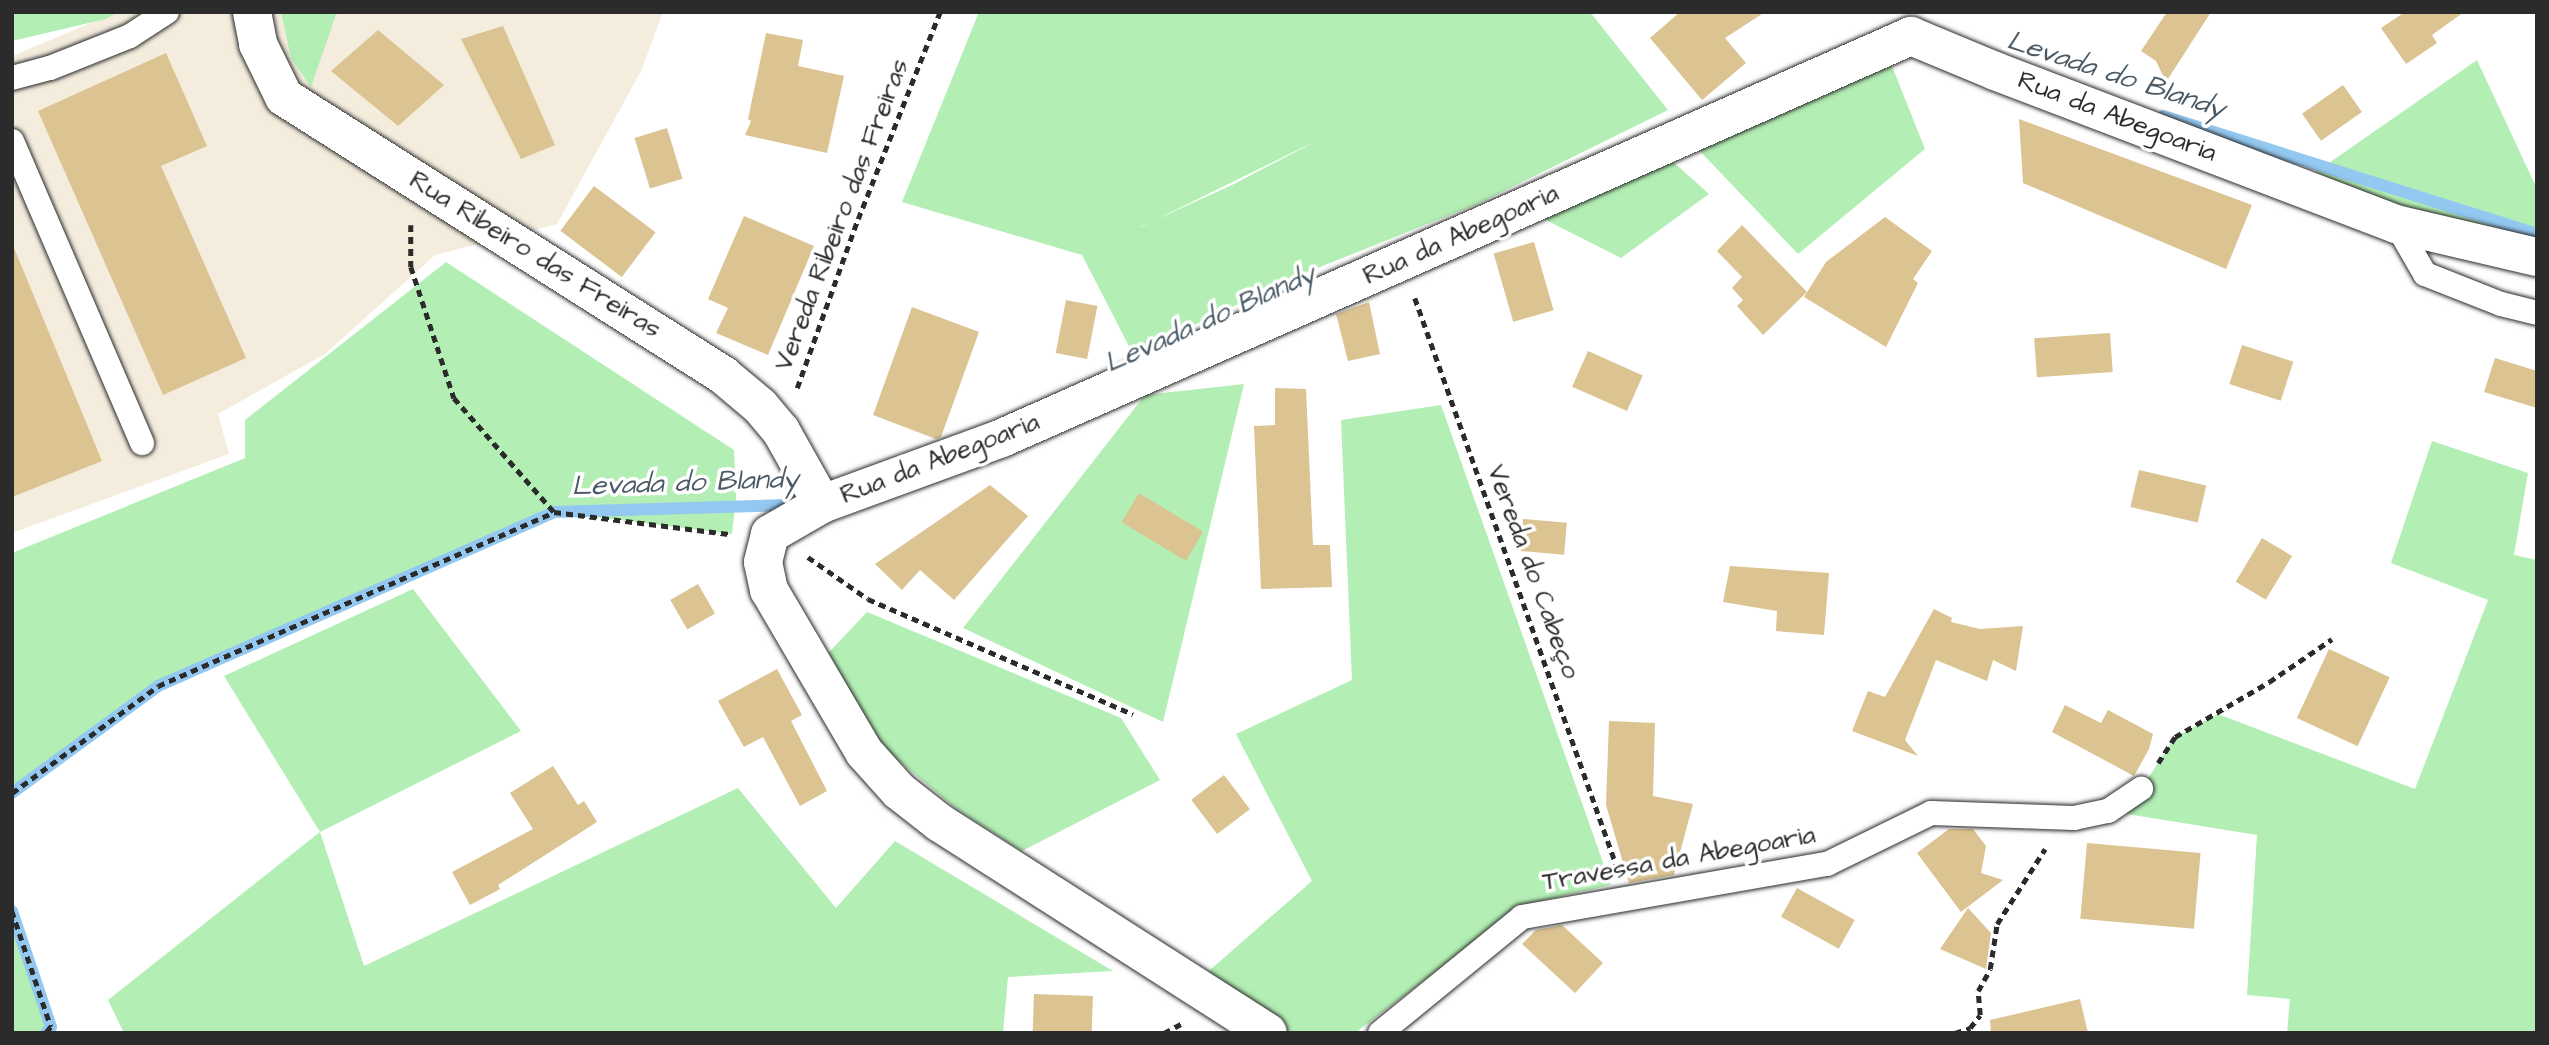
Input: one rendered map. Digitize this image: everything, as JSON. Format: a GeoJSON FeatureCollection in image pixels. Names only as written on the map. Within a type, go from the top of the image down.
{"type":"FeatureCollection","features":[{"type":"Feature","properties":{"kind":"street","name":"Rua Ribeiro das Freiras"},"geometry":{"type":"LineString","coordinates":[[252,12],[258,44],[284,97],[723,375],[760,406],[781,431],[821,504]]}},
{"type":"Feature","properties":{"kind":"street","name":"Rua da Abegoaria"},"geometry":{"type":"LineString","coordinates":[[770,534],[821,504],[1002,438],[1911,36],[1995,71],[2396,223],[2537,257]]}},
{"type":"Feature","properties":{"kind":"street"},"geometry":{"type":"LineString","coordinates":[[770,534],[763,562],[769,590],[864,752],[899,791],[940,823],[1268,1033]]}},
{"type":"Feature","properties":{"kind":"lane"},"geometry":{"type":"LineString","coordinates":[[12,78],[50,68],[130,36],[167,12]]}},
{"type":"Feature","properties":{"kind":"lane"},"geometry":{"type":"LineString","coordinates":[[12,141],[142,443]]}},
{"type":"Feature","properties":{"kind":"lane"},"geometry":{"type":"LineString","coordinates":[[2396,223],[2425,274],[2501,304],[2537,313]]}},
{"type":"Feature","properties":{"kind":"lane","name":"Travessa da Abegoaria"},"geometry":{"type":"LineString","coordinates":[[1380,1033],[1522,917],[1827,864],[1931,813],[2074,818],[2108,811],[2141,789]]}},
{"type":"Feature","properties":{"kind":"path","name":"Vereda Ribeiro das Freiras"},"geometry":{"type":"LineString","coordinates":[[781,431],[858,219],[940,12]]}},
{"type":"Feature","properties":{"kind":"path"},"geometry":{"type":"LineString","coordinates":[[412,178],[411,267],[454,398],[554,512]]}},
{"type":"Feature","properties":{"kind":"path","name":"Vereda do Cabeço"},"geometry":{"type":"LineString","coordinates":[[1402,261],[1627,897]]}},
{"type":"Feature","properties":{"kind":"path"},"geometry":{"type":"LineString","coordinates":[[12,793],[158,686],[554,512],[732,534],[770,534],[828,569],[869,599],[1133,714]]}},
{"type":"Feature","properties":{"kind":"path"},"geometry":{"type":"LineString","coordinates":[[2141,789],[2175,737],[2269,682],[2332,639]]}},
{"type":"Feature","properties":{"kind":"path"},"geometry":{"type":"LineString","coordinates":[[1955,1033],[1970,1028],[1980,1015],[1978,991],[1990,969],[1997,924],[2054,835],[2074,818]]}},
{"type":"Feature","properties":{"kind":"path"},"geometry":{"type":"LineString","coordinates":[[12,911],[51,1027],[46,1033]]}},
{"type":"Feature","properties":{"kind":"shaded area"},"geometry":{"type":"Polygon","coordinates":[[[102,12],[663,12],[642,69],[557,224],[435,255],[325,354],[218,414],[229,454],[12,533],[12,56],[93,22],[102,12]]]}},
{"type":"Feature","properties":{"kind":"green space"},"geometry":{"type":"Polygon","coordinates":[[[12,12],[118,12],[106,19],[12,41],[12,12]]]}},
{"type":"Feature","properties":{"kind":"green space"},"geometry":{"type":"Polygon","coordinates":[[[281,12],[337,12],[311,87],[291,58],[281,12]]]}},
{"type":"Feature","properties":{"kind":"green space"},"geometry":{"type":"Polygon","coordinates":[[[979,12],[1590,12],[1668,110],[1475,205],[1300,275],[1133,354],[1082,255],[902,202],[979,12]],[[1320,139],[1154,220],[1234,184],[1320,139]]]}},
{"type":"Feature","properties":{"kind":"green space"},"geometry":{"type":"Polygon","coordinates":[[[2477,60],[2537,189],[2537,247],[2303,181],[2477,60]]]}},
{"type":"Feature","properties":{"kind":"green space"},"geometry":{"type":"Polygon","coordinates":[[[1890,61],[1925,149],[1798,254],[1696,147],[1890,61]]]}},
{"type":"Feature","properties":{"kind":"green space"},"geometry":{"type":"Polygon","coordinates":[[[1670,159],[1709,194],[1621,258],[1542,218],[1670,159]]]}},
{"type":"Feature","properties":{"kind":"green space"},"geometry":{"type":"Polygon","coordinates":[[[446,262],[734,450],[736,497],[732,534],[554,512],[158,686],[12,793],[12,553],[245,458],[245,420],[446,262]]]}},
{"type":"Feature","properties":{"kind":"green space"},"geometry":{"type":"Polygon","coordinates":[[[1244,384],[1163,722],[963,628],[1145,395],[1244,384]]]}},
{"type":"Feature","properties":{"kind":"green space"},"geometry":{"type":"Polygon","coordinates":[[[1441,405],[1611,885],[1523,905],[1355,1033],[1283,1033],[1203,976],[1312,881],[1236,734],[1352,680],[1341,420],[1441,405]]]}},
{"type":"Feature","properties":{"kind":"green space"},"geometry":{"type":"Polygon","coordinates":[[[2432,441],[2528,473],[2514,555],[2537,560],[2537,1033],[2287,1033],[2290,999],[2247,995],[2257,835],[2108,811],[2141,789],[2175,737],[2218,714],[2415,789],[2488,600],[2391,563],[2432,441]]]}},
{"type":"Feature","properties":{"kind":"green space"},"geometry":{"type":"Polygon","coordinates":[[[413,589],[521,731],[320,832],[224,676],[413,589]]]}},
{"type":"Feature","properties":{"kind":"green space"},"geometry":{"type":"Polygon","coordinates":[[[867,612],[1121,718],[1160,780],[1022,851],[958,810],[888,752],[818,664],[867,612]]]}},
{"type":"Feature","properties":{"kind":"green space"},"geometry":{"type":"Polygon","coordinates":[[[738,788],[836,908],[895,841],[1113,971],[1008,977],[1003,1033],[124,1033],[108,1000],[320,832],[364,966],[738,788]]]}},
{"type":"Feature","properties":{"kind":"green space"},"geometry":{"type":"Polygon","coordinates":[[[12,911],[51,1027],[46,1033],[12,1033],[12,911]]]}},
{"type":"Feature","properties":{"kind":"building"},"geometry":{"type":"Polygon","coordinates":[[[1680,12],[1765,12],[1725,38],[1746,63],[1702,100],[1650,38],[1680,12]]]}},
{"type":"Feature","properties":{"kind":"building"},"geometry":{"type":"Polygon","coordinates":[[[2167,12],[2211,12],[2166,82],[2156,61],[2141,51],[2167,12]]]}},
{"type":"Feature","properties":{"kind":"building"},"geometry":{"type":"Polygon","coordinates":[[[2405,12],[2464,12],[2432,35],[2437,43],[2406,64],[2381,28],[2405,12]]]}},
{"type":"Feature","properties":{"kind":"building"},"geometry":{"type":"Polygon","coordinates":[[[503,26],[555,145],[521,159],[461,39],[503,26]]]}},
{"type":"Feature","properties":{"kind":"building"},"geometry":{"type":"Polygon","coordinates":[[[378,30],[444,85],[398,126],[331,71],[378,30]]]}},
{"type":"Feature","properties":{"kind":"building"},"geometry":{"type":"Polygon","coordinates":[[[766,33],[803,40],[798,66],[844,76],[827,153],[745,135],[751,121],[748,119],[766,33]]]}},
{"type":"Feature","properties":{"kind":"building"},"geometry":{"type":"Polygon","coordinates":[[[166,53],[207,146],[161,166],[246,358],[163,395],[38,111],[166,53]]]}},
{"type":"Feature","properties":{"kind":"building"},"geometry":{"type":"Polygon","coordinates":[[[2343,85],[2362,112],[2321,141],[2302,114],[2343,85]]]}},
{"type":"Feature","properties":{"kind":"building"},"geometry":{"type":"Polygon","coordinates":[[[2019,119],[2252,205],[2226,269],[2023,183],[2019,119]]]}},
{"type":"Feature","properties":{"kind":"building"},"geometry":{"type":"Polygon","coordinates":[[[667,128],[682,179],[650,189],[634,138],[667,128]]]}},
{"type":"Feature","properties":{"kind":"building"},"geometry":{"type":"Polygon","coordinates":[[[594,186],[655,232],[622,277],[560,231],[594,186]]]}},
{"type":"Feature","properties":{"kind":"building"},"geometry":{"type":"Polygon","coordinates":[[[744,216],[814,246],[768,355],[716,333],[728,308],[708,299],[744,216]]]}},
{"type":"Feature","properties":{"kind":"building"},"geometry":{"type":"Polygon","coordinates":[[[1885,217],[1932,251],[1913,279],[1918,283],[1886,347],[1804,297],[1826,262],[1885,217]]]}},
{"type":"Feature","properties":{"kind":"building"},"geometry":{"type":"Polygon","coordinates":[[[1742,225],[1807,292],[1763,335],[1737,306],[1743,300],[1732,288],[1742,277],[1717,251],[1742,225]]]}},
{"type":"Feature","properties":{"kind":"building"},"geometry":{"type":"Polygon","coordinates":[[[1534,242],[1554,310],[1513,322],[1494,254],[1534,242]]]}},
{"type":"Feature","properties":{"kind":"building"},"geometry":{"type":"Polygon","coordinates":[[[12,243],[102,461],[12,497],[12,243]]]}},
{"type":"Feature","properties":{"kind":"building"},"geometry":{"type":"Polygon","coordinates":[[[1066,300],[1097,306],[1087,359],[1056,353],[1066,300]]]}},
{"type":"Feature","properties":{"kind":"building"},"geometry":{"type":"Polygon","coordinates":[[[1369,302],[1380,354],[1348,361],[1336,314],[1369,302]]]}},
{"type":"Feature","properties":{"kind":"building"},"geometry":{"type":"Polygon","coordinates":[[[912,307],[979,332],[941,437],[936,439],[873,415],[912,307]]]}},
{"type":"Feature","properties":{"kind":"building"},"geometry":{"type":"Polygon","coordinates":[[[2110,333],[2113,372],[2037,377],[2034,338],[2110,333]]]}},
{"type":"Feature","properties":{"kind":"building"},"geometry":{"type":"Polygon","coordinates":[[[2242,345],[2293,362],[2281,401],[2229,384],[2242,345]]]}},
{"type":"Feature","properties":{"kind":"building"},"geometry":{"type":"Polygon","coordinates":[[[1588,351],[1643,375],[1627,411],[1572,387],[1588,351]]]}},
{"type":"Feature","properties":{"kind":"building"},"geometry":{"type":"Polygon","coordinates":[[[2495,358],[2537,371],[2537,408],[2484,392],[2495,358]]]}},
{"type":"Feature","properties":{"kind":"building"},"geometry":{"type":"Polygon","coordinates":[[[1275,388],[1306,389],[1313,545],[1330,545],[1332,587],[1261,589],[1254,426],[1275,425],[1275,388]]]}},
{"type":"Feature","properties":{"kind":"building"},"geometry":{"type":"Polygon","coordinates":[[[2139,470],[2206,486],[2198,523],[2130,507],[2139,470]]]}},
{"type":"Feature","properties":{"kind":"building"},"geometry":{"type":"Polygon","coordinates":[[[990,485],[1028,516],[954,600],[920,570],[902,590],[875,564],[990,485]]]}},
{"type":"Feature","properties":{"kind":"building"},"geometry":{"type":"Polygon","coordinates":[[[1139,493],[1203,532],[1186,561],[1121,522],[1139,493]]]}},
{"type":"Feature","properties":{"kind":"building"},"geometry":{"type":"Polygon","coordinates":[[[1523,519],[1567,523],[1564,555],[1520,551],[1523,519]]]}},
{"type":"Feature","properties":{"kind":"building"},"geometry":{"type":"Polygon","coordinates":[[[2262,538],[2292,556],[2266,600],[2236,582],[2262,538]]]}},
{"type":"Feature","properties":{"kind":"building"},"geometry":{"type":"Polygon","coordinates":[[[1730,566],[1829,573],[1824,635],[1776,631],[1777,611],[1723,602],[1730,566]]]}},
{"type":"Feature","properties":{"kind":"building"},"geometry":{"type":"Polygon","coordinates":[[[698,584],[715,613],[687,629],[670,600],[698,584]]]}},
{"type":"Feature","properties":{"kind":"building"},"geometry":{"type":"Polygon","coordinates":[[[1934,609],[1952,618],[1951,622],[1980,629],[2023,626],[2016,671],[1993,660],[1987,681],[1936,660],[1905,740],[1918,756],[1852,731],[1868,691],[1885,697],[1934,609]]]}},
{"type":"Feature","properties":{"kind":"building"},"geometry":{"type":"Polygon","coordinates":[[[2329,649],[2390,677],[2358,746],[2297,718],[2329,649]]]}},
{"type":"Feature","properties":{"kind":"building"},"geometry":{"type":"Polygon","coordinates":[[[777,669],[802,715],[791,721],[827,791],[800,806],[763,737],[744,747],[718,701],[777,669]]]}},
{"type":"Feature","properties":{"kind":"building"},"geometry":{"type":"Polygon","coordinates":[[[2065,705],[2101,723],[2108,710],[2153,734],[2149,749],[2134,776],[2052,732],[2065,705]]]}},
{"type":"Feature","properties":{"kind":"building"},"geometry":{"type":"Polygon","coordinates":[[[1609,721],[1655,723],[1653,796],[1693,804],[1674,875],[1629,883],[1606,805],[1609,721]]]}},
{"type":"Feature","properties":{"kind":"building"},"geometry":{"type":"Polygon","coordinates":[[[553,766],[578,805],[584,801],[597,822],[498,885],[500,889],[470,905],[452,872],[533,829],[510,793],[553,766]]]}},
{"type":"Feature","properties":{"kind":"building"},"geometry":{"type":"Polygon","coordinates":[[[1224,775],[1250,809],[1217,834],[1191,800],[1224,775]]]}},
{"type":"Feature","properties":{"kind":"building"},"geometry":{"type":"Polygon","coordinates":[[[1949,829],[1973,829],[1986,846],[1981,873],[2003,880],[1961,912],[1917,853],[1949,829]]]}},
{"type":"Feature","properties":{"kind":"building"},"geometry":{"type":"Polygon","coordinates":[[[2087,843],[2201,853],[2194,929],[2080,919],[2087,843]]]}},
{"type":"Feature","properties":{"kind":"building"},"geometry":{"type":"Polygon","coordinates":[[[1797,888],[1855,920],[1839,949],[1781,917],[1797,888]]]}},
{"type":"Feature","properties":{"kind":"building"},"geometry":{"type":"Polygon","coordinates":[[[1968,908],[1991,933],[1986,969],[1940,949],[1968,908]]]}},
{"type":"Feature","properties":{"kind":"building"},"geometry":{"type":"Polygon","coordinates":[[[1562,925],[1603,963],[1575,993],[1522,944],[1536,930],[1562,925]]]}},
{"type":"Feature","properties":{"kind":"building"},"geometry":{"type":"Polygon","coordinates":[[[1034,994],[1093,996],[1092,1033],[1033,1033],[1034,994]]]}},
{"type":"Feature","properties":{"kind":"building"},"geometry":{"type":"Polygon","coordinates":[[[2080,999],[2088,1033],[1991,1033],[1990,1020],[2080,999]]]}},
{"type":"Feature","properties":{"kind":"waterway","name":"Levada do Blandy"},"geometry":{"type":"LineString","coordinates":[[2163,116],[2537,234]]}},
{"type":"Feature","properties":{"kind":"waterway","name":"Levada do Blandy"},"geometry":{"type":"LineString","coordinates":[[12,793],[158,686],[554,512],[796,505]]}},
{"type":"Feature","properties":{"kind":"waterway","name":"Levada do Blandy"},"geometry":{"type":"LineString","coordinates":[[12,911],[51,1027],[46,1033]]}}]}
